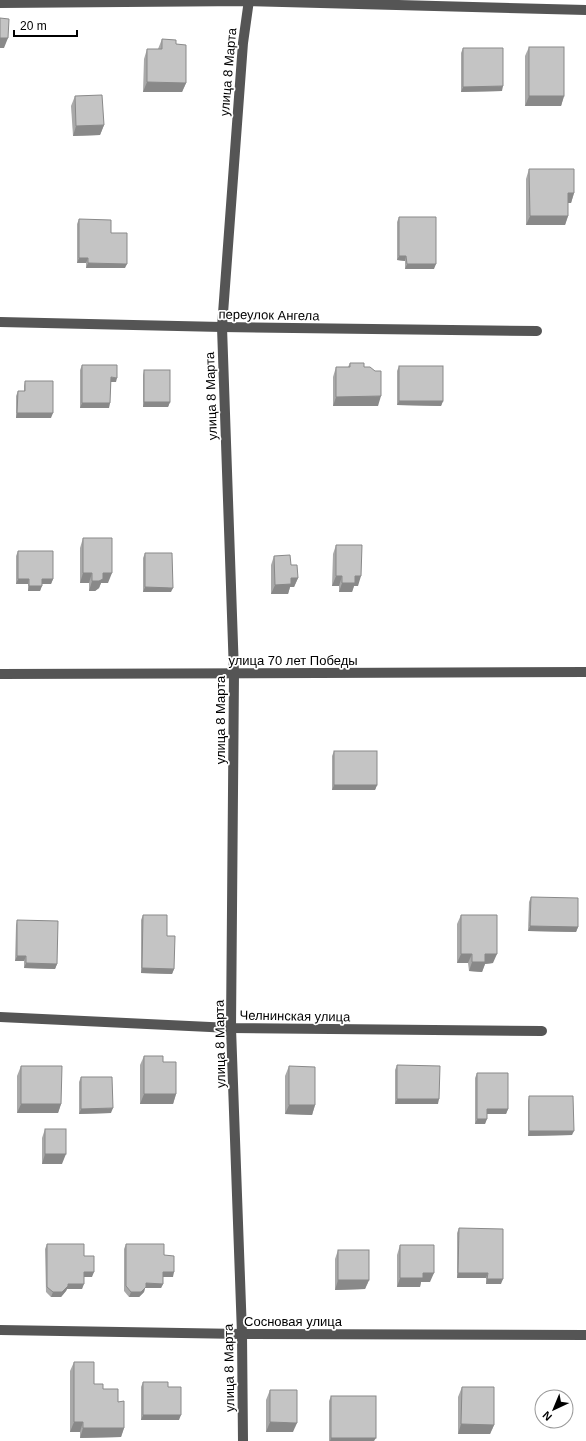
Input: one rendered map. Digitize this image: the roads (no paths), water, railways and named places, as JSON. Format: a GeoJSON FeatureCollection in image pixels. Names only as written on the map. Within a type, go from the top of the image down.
{"type":"FeatureCollection","features":[{"type":"Feature","properties":{"kind":"street"},"geometry":{"type":"LineString","coordinates":[[0,3],[249,0],[586,10]]}},
{"type":"Feature","properties":{"kind":"street","name":"улица 8 Марта"},"geometry":{"type":"LineString","coordinates":[[242,1441],[242,1334],[231,1028],[234,673],[222,327],[243,43],[249,0]]}},
{"type":"Feature","properties":{"kind":"street","name":"переулок Ангела"},"geometry":{"type":"LineString","coordinates":[[0,322],[222,327],[537,331]]}},
{"type":"Feature","properties":{"kind":"street","name":"улица 70 лет Победы"},"geometry":{"type":"LineString","coordinates":[[0,674],[586,672]]}},
{"type":"Feature","properties":{"kind":"street","name":"Челнинская улица"},"geometry":{"type":"LineString","coordinates":[[0,1017],[231,1028],[542,1031]]}},
{"type":"Feature","properties":{"kind":"street","name":"Сосновая улица"},"geometry":{"type":"LineString","coordinates":[[0,1330],[242,1334],[586,1335]]}}]}
